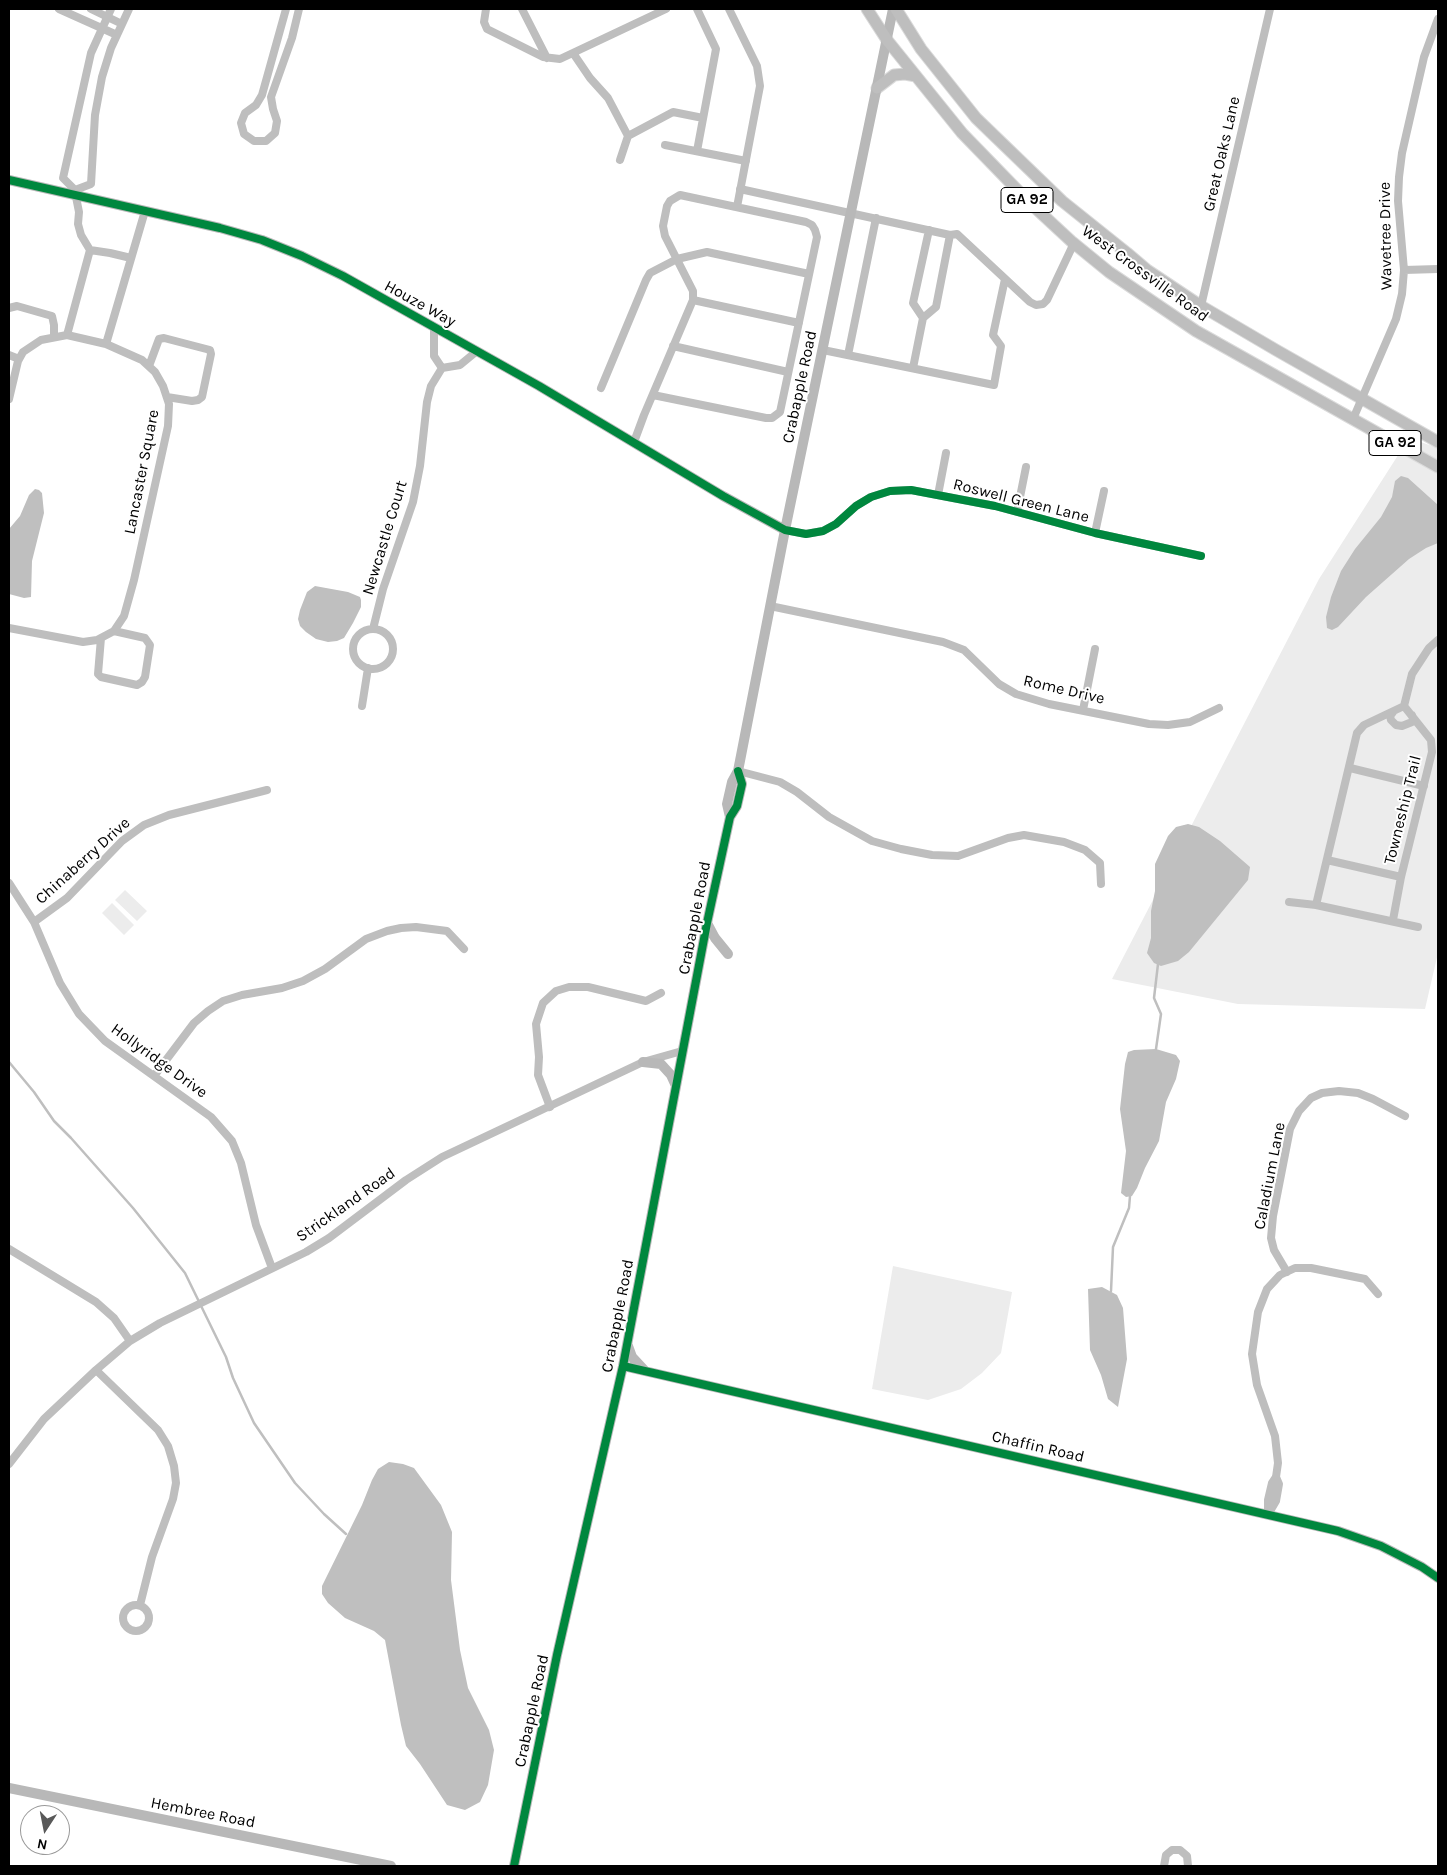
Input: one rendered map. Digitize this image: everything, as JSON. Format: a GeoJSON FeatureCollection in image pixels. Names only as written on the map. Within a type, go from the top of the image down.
{"type":"FeatureCollection","features":[{"type":"Feature","properties":{"kind":"main road","name":"GA 92"},"geometry":{"type":"LineString","coordinates":[[867,9],[887,40]]}},
{"type":"Feature","properties":{"kind":"main road","name":"West Crossville Road"},"geometry":{"type":"LineString","coordinates":[[894,9],[921,49],[976,118],[1062,201],[1147,270],[1201,306],[1438,442]]}},
{"type":"Feature","properties":{"kind":"main road","name":"West Crossville Road"},"geometry":{"type":"LineString","coordinates":[[887,40],[962,133],[993,167],[1074,243],[1109,272],[1196,331],[1438,467]]}},
{"type":"Feature","properties":{"kind":"main road"},"geometry":{"type":"LineString","coordinates":[[877,88],[894,75],[916,76]]}},
{"type":"Feature","properties":{"kind":"street"},"geometry":{"type":"LineString","coordinates":[[59,9],[117,35]]}},
{"type":"Feature","properties":{"kind":"street"},"geometry":{"type":"LineString","coordinates":[[91,9],[109,13],[122,24]]}},
{"type":"Feature","properties":{"kind":"street"},"geometry":{"type":"LineString","coordinates":[[75,192],[91,184],[95,116],[102,77],[117,35],[129,9]]}},
{"type":"Feature","properties":{"kind":"street"},"geometry":{"type":"LineString","coordinates":[[287,9],[299,10],[292,38],[272,98],[277,121],[275,133],[266,141],[254,141],[244,134],[241,123],[245,113],[256,104],[262,95],[287,9]]}},
{"type":"Feature","properties":{"kind":"street"},"geometry":{"type":"LineString","coordinates":[[486,9],[484,22],[487,29],[547,58],[560,59],[666,9]]}},
{"type":"Feature","properties":{"kind":"street"},"geometry":{"type":"LineString","coordinates":[[522,9],[547,58]]}},
{"type":"Feature","properties":{"kind":"street"},"geometry":{"type":"LineString","coordinates":[[697,9],[716,49],[697,151]]}},
{"type":"Feature","properties":{"kind":"street"},"geometry":{"type":"LineString","coordinates":[[729,9],[757,66],[760,86],[736,207]]}},
{"type":"Feature","properties":{"kind":"street","name":"Crabapple Road"},"geometry":{"type":"LineString","coordinates":[[514,1866],[556,1664],[623,1366],[707,923],[730,817],[737,806],[742,784],[738,771],[785,530],[894,9]]}},
{"type":"Feature","properties":{"kind":"street","name":"Great Oaks Lane"},"geometry":{"type":"LineString","coordinates":[[1201,306],[1270,9]]}},
{"type":"Feature","properties":{"kind":"street"},"geometry":{"type":"LineString","coordinates":[[67,335],[90,250],[81,236],[75,192],[63,178],[91,53],[109,13]]}},
{"type":"Feature","properties":{"kind":"street","name":"Wavetree Drive"},"geometry":{"type":"LineString","coordinates":[[1352,419],[1396,319],[1402,294],[1404,270],[1398,201],[1402,154],[1424,57],[1438,19]]}},
{"type":"Feature","properties":{"kind":"street"},"geometry":{"type":"LineString","coordinates":[[573,53],[590,78],[608,98],[628,136]]}},
{"type":"Feature","properties":{"kind":"street"},"geometry":{"type":"LineString","coordinates":[[262,95],[272,98]]}},
{"type":"Feature","properties":{"kind":"street"},"geometry":{"type":"LineString","coordinates":[[78,111],[95,116]]}},
{"type":"Feature","properties":{"kind":"street"},"geometry":{"type":"LineString","coordinates":[[620,160],[628,136],[673,112],[703,118]]}},
{"type":"Feature","properties":{"kind":"street"},"geometry":{"type":"LineString","coordinates":[[665,145],[746,161]]}},
{"type":"Feature","properties":{"kind":"street","name":"Houze Way"},"geometry":{"type":"LineString","coordinates":[[9,180],[75,192],[145,211],[228,230],[262,240],[302,256],[343,276],[477,351],[723,496],[785,530]]}},
{"type":"Feature","properties":{"kind":"street"},"geometry":{"type":"LineString","coordinates":[[740,189],[950,235],[957,234],[1030,302],[1043,304],[1047,300],[1074,243]]}},
{"type":"Feature","properties":{"kind":"street"},"geometry":{"type":"LineString","coordinates":[[634,442],[653,395],[693,300],[693,292],[665,236],[663,226],[667,206],[675,197],[680,195],[806,222],[812,225],[817,237],[780,412],[772,418],[653,395]]}},
{"type":"Feature","properties":{"kind":"street"},"geometry":{"type":"LineString","coordinates":[[106,344],[145,211]]}},
{"type":"Feature","properties":{"kind":"street"},"geometry":{"type":"LineString","coordinates":[[848,355],[876,218]]}},
{"type":"Feature","properties":{"kind":"street"},"geometry":{"type":"LineString","coordinates":[[923,318],[913,303],[929,230]]}},
{"type":"Feature","properties":{"kind":"street"},"geometry":{"type":"LineString","coordinates":[[912,368],[923,318],[936,307],[950,235]]}},
{"type":"Feature","properties":{"kind":"street"},"geometry":{"type":"LineString","coordinates":[[90,250],[131,258]]}},
{"type":"Feature","properties":{"kind":"street"},"geometry":{"type":"LineString","coordinates":[[601,388],[650,273],[677,259],[707,252],[809,274]]}},
{"type":"Feature","properties":{"kind":"street"},"geometry":{"type":"LineString","coordinates":[[1404,270],[1438,269]]}},
{"type":"Feature","properties":{"kind":"street"},"geometry":{"type":"LineString","coordinates":[[823,350],[994,385],[1001,346],[993,335],[1005,279]]}},
{"type":"Feature","properties":{"kind":"street"},"geometry":{"type":"LineString","coordinates":[[693,300],[799,323]]}},
{"type":"Feature","properties":{"kind":"street"},"geometry":{"type":"LineString","coordinates":[[9,308],[17,306],[52,316],[54,337]]}},
{"type":"Feature","properties":{"kind":"street"},"geometry":{"type":"LineString","coordinates":[[434,327],[434,356],[442,368],[460,365],[477,351]]}},
{"type":"Feature","properties":{"kind":"street","name":"Lancaster Square"},"geometry":{"type":"LineString","coordinates":[[19,359],[23,352],[41,340],[54,337],[67,335],[106,344],[131,353],[149,366],[155,372],[167,397],[169,404],[168,426],[134,580],[124,616],[114,631]]}},
{"type":"Feature","properties":{"kind":"street"},"geometry":{"type":"LineString","coordinates":[[149,366],[160,339],[164,338],[210,350],[211,354],[202,397],[198,400],[192,400],[167,397]]}},
{"type":"Feature","properties":{"kind":"street"},"geometry":{"type":"LineString","coordinates":[[674,346],[788,372]]}},
{"type":"Feature","properties":{"kind":"street"},"geometry":{"type":"LineString","coordinates":[[9,356],[19,359],[9,398]]}},
{"type":"Feature","properties":{"kind":"street","name":"Newcastle Court"},"geometry":{"type":"LineString","coordinates":[[373,629],[383,589],[414,502],[420,466],[426,402],[431,386],[442,368]]}},
{"type":"Feature","properties":{"kind":"street"},"geometry":{"type":"LineString","coordinates":[[938,495],[946,453]]}},
{"type":"Feature","properties":{"kind":"street"},"geometry":{"type":"LineString","coordinates":[[1017,512],[1026,467]]}},
{"type":"Feature","properties":{"kind":"street","name":"Roswell Green Lane"},"geometry":{"type":"LineString","coordinates":[[785,530],[806,534],[823,531],[836,524],[856,506],[871,497],[890,491],[911,490],[1017,512],[1095,533],[1201,556]]}},
{"type":"Feature","properties":{"kind":"street"},"geometry":{"type":"LineString","coordinates":[[1095,533],[1104,492]]}},
{"type":"Feature","properties":{"kind":"street","name":"Rome Drive"},"geometry":{"type":"LineString","coordinates":[[770,606],[943,642],[964,650],[1000,684],[1016,694],[1049,704],[1149,724],[1168,725],[1190,722],[1219,708]]}},
{"type":"Feature","properties":{"kind":"street"},"geometry":{"type":"LineString","coordinates":[[9,628],[83,642],[101,638],[114,631],[145,638],[150,644],[142,682],[137,685],[101,677],[98,674],[101,638]]}},
{"type":"Feature","properties":{"kind":"street"},"geometry":{"type":"LineString","coordinates":[[373,629],[380,630],[390,639],[392,652],[386,663],[381,667],[368,668],[357,661],[353,650],[354,643],[361,633],[373,629]]}},
{"type":"Feature","properties":{"kind":"street"},"geometry":{"type":"LineString","coordinates":[[1316,905],[1357,733],[1364,726],[1404,706],[1412,674],[1429,648],[1438,640]]}},
{"type":"Feature","properties":{"kind":"street"},"geometry":{"type":"LineString","coordinates":[[1083,710],[1095,649]]}},
{"type":"Feature","properties":{"kind":"street"},"geometry":{"type":"LineString","coordinates":[[362,706],[368,668]]}},
{"type":"Feature","properties":{"kind":"street","name":"Towneship Trail"},"geometry":{"type":"LineString","coordinates":[[1393,920],[1401,877],[1432,752],[1431,740],[1404,706]]}},
{"type":"Feature","properties":{"kind":"street"},"geometry":{"type":"LineString","coordinates":[[1393,712],[1390,716],[1391,720],[1402,726],[1412,722],[1412,715]]}},
{"type":"Feature","properties":{"kind":"street"},"geometry":{"type":"LineString","coordinates":[[1350,768],[1424,786]]}},
{"type":"Feature","properties":{"kind":"street"},"geometry":{"type":"LineString","coordinates":[[738,771],[780,782],[797,792],[829,817],[872,841],[901,849],[932,855],[958,856],[1008,838],[1024,835],[1064,842],[1085,850],[1100,863],[1101,884]]}},
{"type":"Feature","properties":{"kind":"street","name":"Chinaberry Drive"},"geometry":{"type":"LineString","coordinates":[[34,922],[67,898],[122,842],[144,825],[169,815],[267,790]]}},
{"type":"Feature","properties":{"kind":"street"},"geometry":{"type":"LineString","coordinates":[[1327,860],[1401,877]]}},
{"type":"Feature","properties":{"kind":"street","name":"Hollyridge Drive"},"geometry":{"type":"LineString","coordinates":[[9,883],[34,922],[60,983],[79,1014],[105,1041],[211,1116],[232,1140],[242,1164],[256,1225],[272,1268]]}},
{"type":"Feature","properties":{"kind":"street"},"geometry":{"type":"LineString","coordinates":[[1289,902],[1316,905],[1393,920],[1418,927]]}},
{"type":"Feature","properties":{"kind":"street"},"geometry":{"type":"LineString","coordinates":[[707,923],[715,938],[728,954]]}},
{"type":"Feature","properties":{"kind":"street"},"geometry":{"type":"LineString","coordinates":[[154,1076],[194,1023],[208,1011],[242,995],[282,988],[303,981],[325,969],[366,939],[387,930],[416,927],[447,931],[464,949]]}},
{"type":"Feature","properties":{"kind":"street"},"geometry":{"type":"LineString","coordinates":[[550,1107],[538,1075],[539,1057],[536,1024],[543,1003],[556,992],[570,987],[588,987],[646,1001],[661,993]]}},
{"type":"Feature","properties":{"kind":"street","name":"Strickland Road"},"geometry":{"type":"LineString","coordinates":[[9,1464],[44,1419],[130,1341],[160,1323],[329,1238],[406,1180],[442,1157],[643,1062],[682,1051]]}},
{"type":"Feature","properties":{"kind":"street"},"geometry":{"type":"LineString","coordinates":[[643,1062],[661,1064],[671,1075],[676,1086]]}},
{"type":"Feature","properties":{"kind":"street","name":"Caladium Lane"},"geometry":{"type":"LineString","coordinates":[[1287,1272],[1274,1250],[1271,1238],[1273,1216],[1290,1129],[1299,1111],[1310,1098],[1339,1091],[1358,1093],[1405,1116]]}},
{"type":"Feature","properties":{"kind":"street"},"geometry":{"type":"LineString","coordinates":[[9,1249],[96,1302],[114,1318],[130,1341]]}},
{"type":"Feature","properties":{"kind":"street"},"geometry":{"type":"LineString","coordinates":[[1268,1514],[1276,1501],[1278,1463],[1275,1436],[1257,1385],[1252,1354],[1262,1301],[1267,1289],[1280,1275],[1295,1268],[1311,1268],[1365,1279],[1378,1294]]}},
{"type":"Feature","properties":{"kind":"street"},"geometry":{"type":"LineString","coordinates":[[627,1344],[632,1357],[645,1371]]}},
{"type":"Feature","properties":{"kind":"street","name":"Chaffin Road"},"geometry":{"type":"LineString","coordinates":[[623,1366],[1338,1530],[1381,1546],[1422,1567],[1438,1578]]}},
{"type":"Feature","properties":{"kind":"street"},"geometry":{"type":"LineString","coordinates":[[96,1370],[158,1430],[168,1446],[174,1466],[176,1483],[173,1499],[152,1557],[140,1605]]}},
{"type":"Feature","properties":{"kind":"street","name":"Hembree Road"},"geometry":{"type":"LineString","coordinates":[[9,1788],[391,1866]]}},
{"type":"Feature","properties":{"kind":"street"},"geometry":{"type":"LineString","coordinates":[[1164,1866],[1168,1852],[1180,1850],[1187,1856],[1188,1866]]}},
{"type":"Feature","properties":{"kind":"shaded area"},"geometry":{"type":"Polygon","coordinates":[[[1409,438],[1438,448],[1438,953],[1425,1009],[1238,1004],[1112,979],[1319,579],[1409,438]]]}},
{"type":"Feature","properties":{"kind":"shaded area"},"geometry":{"type":"Polygon","coordinates":[[[1401,476],[1408,478],[1438,505],[1438,543],[1409,559],[1366,597],[1338,627],[1332,630],[1327,628],[1326,617],[1341,571],[1355,549],[1381,517],[1392,497],[1395,481],[1401,476]]]}},
{"type":"Feature","properties":{"kind":"shaded area"},"geometry":{"type":"Polygon","coordinates":[[[35,489],[42,493],[44,513],[32,561],[31,597],[24,598],[9,594],[9,529],[20,516],[29,495],[35,489]]]}},
{"type":"Feature","properties":{"kind":"shaded area"},"geometry":{"type":"Polygon","coordinates":[[[315,586],[348,592],[360,597],[361,607],[344,638],[328,642],[316,639],[300,626],[298,619],[300,610],[307,592],[315,586]]]}},
{"type":"Feature","properties":{"kind":"shaded area"},"geometry":{"type":"Polygon","coordinates":[[[1188,824],[1199,827],[1220,841],[1250,867],[1248,880],[1189,952],[1178,961],[1161,966],[1154,963],[1147,953],[1151,938],[1155,864],[1168,836],[1176,827],[1188,824]]]}},
{"type":"Feature","properties":{"kind":"shaded area"},"geometry":{"type":"Polygon","coordinates":[[[125,890],[147,911],[137,921],[115,900],[125,890]]]}},
{"type":"Feature","properties":{"kind":"shaded area"},"geometry":{"type":"Polygon","coordinates":[[[112,903],[134,925],[124,935],[102,913],[112,903]]]}},
{"type":"Feature","properties":{"kind":"shaded area"},"geometry":{"type":"Polygon","coordinates":[[[1156,1049],[1176,1055],[1180,1061],[1176,1079],[1166,1102],[1159,1141],[1137,1188],[1132,1196],[1126,1197],[1121,1193],[1126,1151],[1120,1109],[1125,1064],[1128,1052],[1156,1049]]]}},
{"type":"Feature","properties":{"kind":"shaded area"},"geometry":{"type":"Polygon","coordinates":[[[893,1266],[1012,1292],[1001,1353],[982,1373],[961,1389],[928,1400],[872,1389],[893,1266]]]}},
{"type":"Feature","properties":{"kind":"shaded area"},"geometry":{"type":"Polygon","coordinates":[[[1102,1287],[1117,1295],[1123,1308],[1127,1359],[1118,1407],[1108,1399],[1101,1375],[1090,1350],[1088,1289],[1102,1287]]]}},
{"type":"Feature","properties":{"kind":"shaded area"},"geometry":{"type":"Polygon","coordinates":[[[389,1462],[414,1468],[441,1505],[452,1532],[451,1580],[460,1650],[468,1688],[489,1730],[494,1750],[488,1785],[480,1802],[465,1810],[447,1805],[406,1746],[385,1640],[374,1631],[345,1618],[328,1603],[322,1594],[322,1586],[362,1505],[372,1480],[378,1469],[389,1462]]]}},
{"type":"Feature","properties":{"kind":"waterway"},"geometry":{"type":"LineString","coordinates":[[1156,1049],[1161,1014],[1154,998],[1158,964]]}},
{"type":"Feature","properties":{"kind":"waterway"},"geometry":{"type":"LineString","coordinates":[[9,1062],[34,1092],[54,1121],[133,1208],[185,1273],[226,1357],[233,1378],[254,1423],[295,1483],[346,1534]]}},
{"type":"Feature","properties":{"kind":"waterway"},"geometry":{"type":"LineString","coordinates":[[1111,1291],[1113,1247],[1129,1208],[1130,1196]]}},
{"type":"Feature","properties":{"kind":"cycle path"},"geometry":{"type":"LineString","coordinates":[[9,180],[220,228],[262,240],[302,256],[343,276],[539,386],[723,496],[785,530],[806,534],[823,531],[836,524],[856,506],[871,497],[890,491],[911,490],[995,506],[1095,533],[1201,556]]}},
{"type":"Feature","properties":{"kind":"cycle path"},"geometry":{"type":"LineString","coordinates":[[514,1866],[557,1655],[623,1366],[707,923],[730,817],[737,806],[742,784],[738,771]]}},
{"type":"Feature","properties":{"kind":"cycle path"},"geometry":{"type":"LineString","coordinates":[[623,1366],[1338,1531],[1381,1546],[1422,1567],[1438,1578]]}}]}
